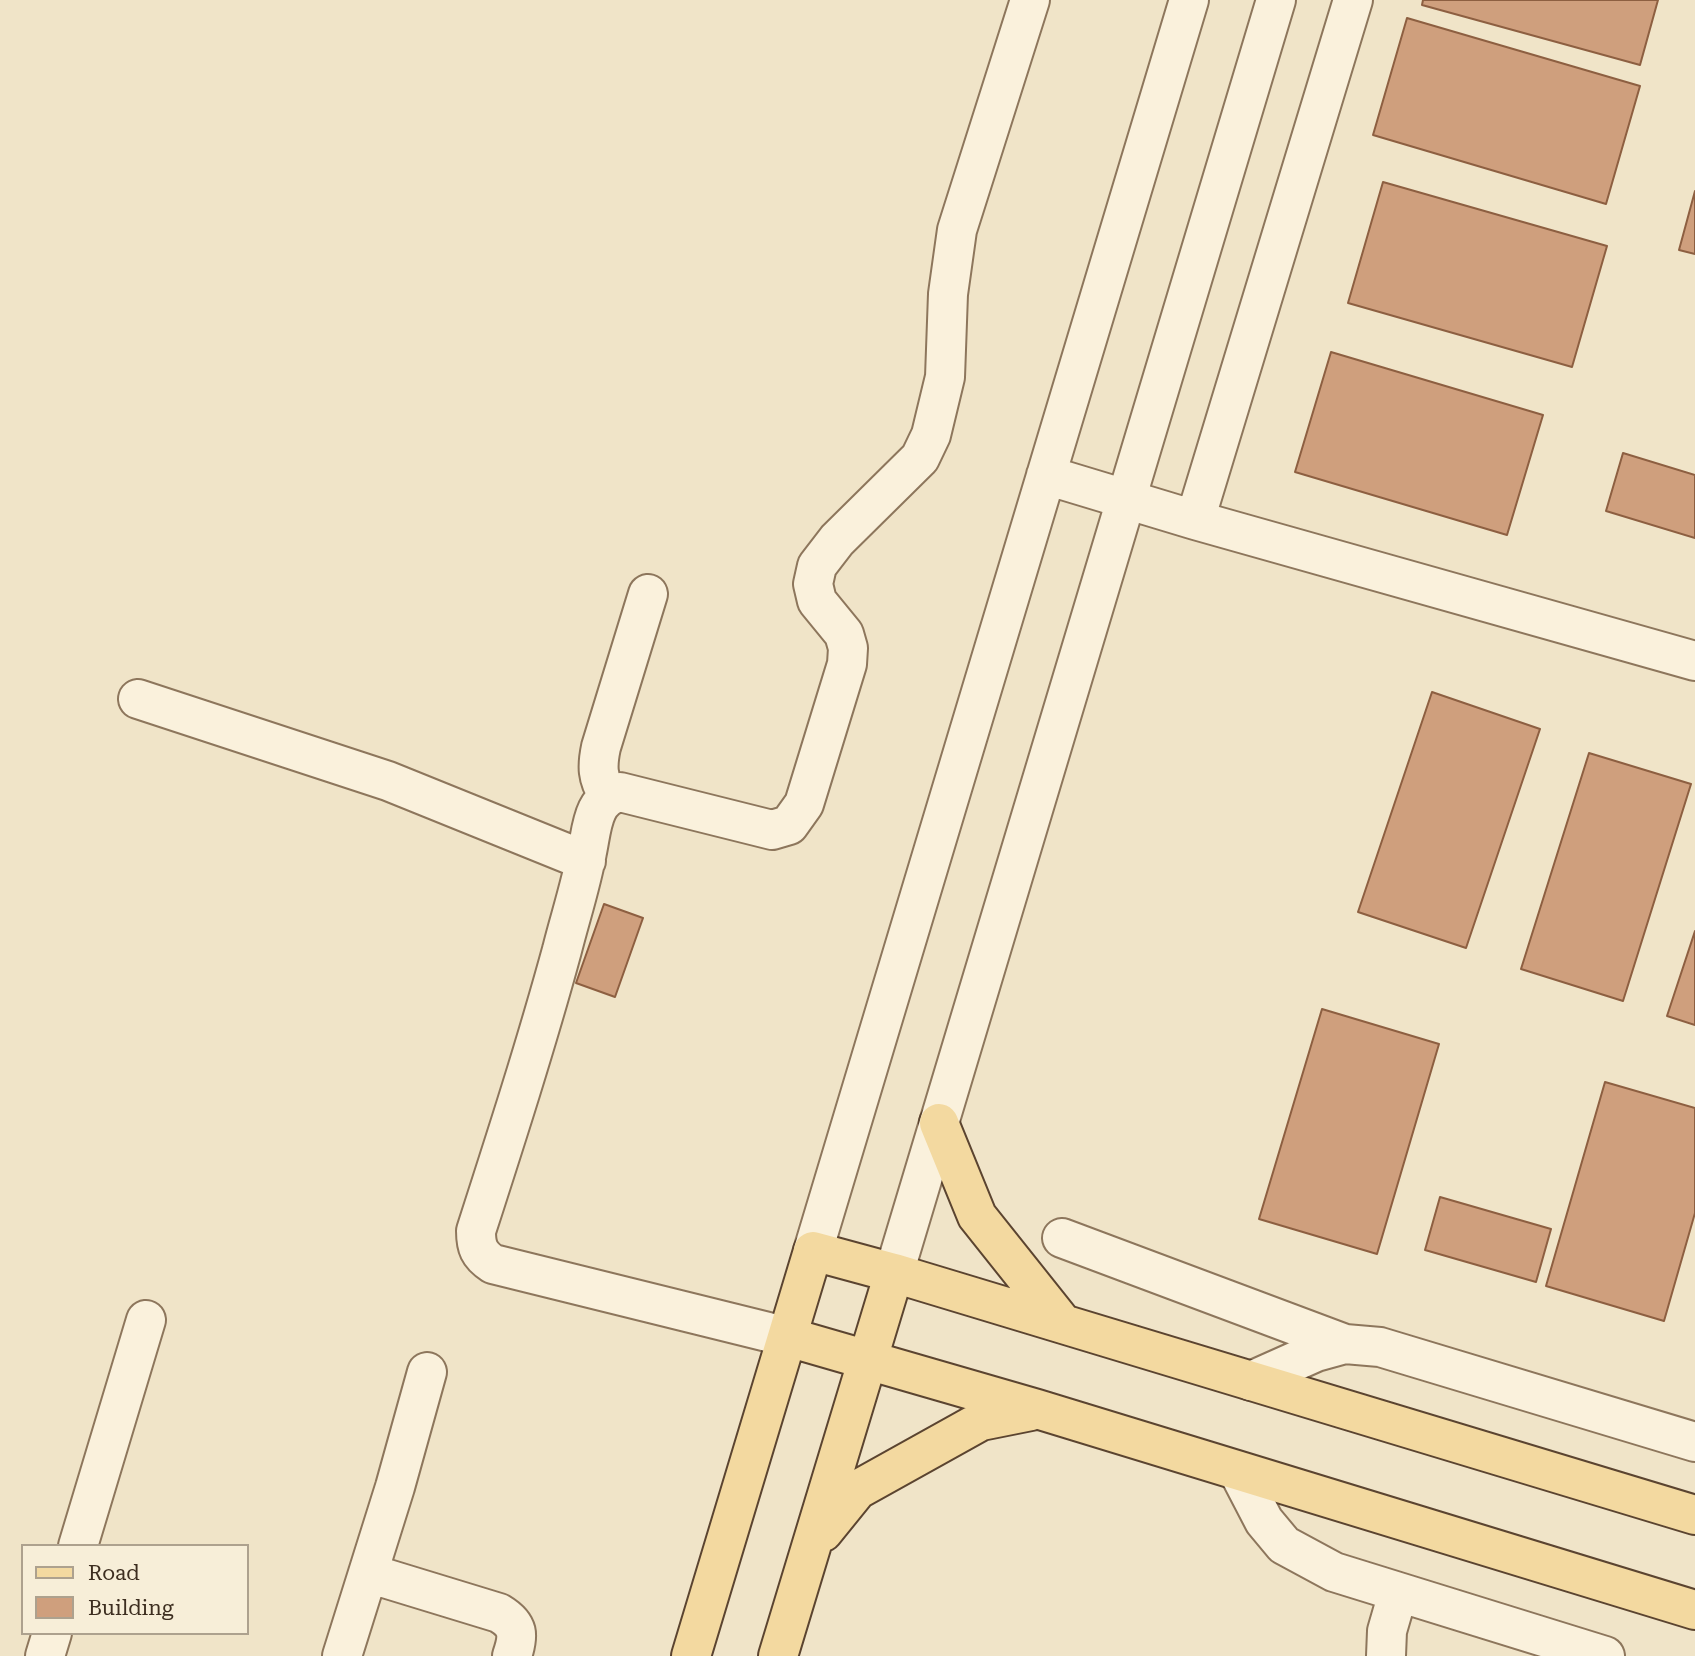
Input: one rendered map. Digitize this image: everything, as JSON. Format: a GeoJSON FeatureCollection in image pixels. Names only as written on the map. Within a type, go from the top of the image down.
{"type":"FeatureCollection","features":[{"type":"Feature","properties":{"kind":"main road"},"geometry":{"type":"LineString","coordinates":[[939,1123],[977,1216],[1063,1324]]}},
{"type":"Feature","properties":{"kind":"main road"},"geometry":{"type":"LineString","coordinates":[[691,1656],[813,1251],[894,1272],[1695,1515]]}},
{"type":"Feature","properties":{"kind":"main road"},"geometry":{"type":"LineString","coordinates":[[778,1656],[894,1272]]}},
{"type":"Feature","properties":{"kind":"main road"},"geometry":{"type":"LineString","coordinates":[[788,1337],[1037,1409],[1695,1610]]}},
{"type":"Feature","properties":{"kind":"main road"},"geometry":{"type":"LineString","coordinates":[[811,1548],[857,1490],[981,1421],[1037,1409]]}},
{"type":"Feature","properties":{"kind":"street"},"geometry":{"type":"LineString","coordinates":[[788,1337],[493,1264],[481,1257],[476,1244],[476,1231],[543,1018],[586,860],[594,818],[601,802],[608,795],[620,792],[772,830],[789,825],[804,804],[847,664],[848,648],[844,634],[817,601],[813,584],[817,566],[837,540],[920,458],[931,435],[945,377],[948,294],[957,230],[1030,0]]}},
{"type":"Feature","properties":{"kind":"street"},"geometry":{"type":"LineString","coordinates":[[813,1251],[1189,0]]}},
{"type":"Feature","properties":{"kind":"street"},"geometry":{"type":"LineString","coordinates":[[894,1272],[1276,0]]}},
{"type":"Feature","properties":{"kind":"street"},"geometry":{"type":"LineString","coordinates":[[1195,520],[1353,0]]}},
{"type":"Feature","properties":{"kind":"street"},"geometry":{"type":"LineString","coordinates":[[1046,475],[1195,520],[1695,661]]}},
{"type":"Feature","properties":{"kind":"street"},"geometry":{"type":"LineString","coordinates":[[608,795],[599,781],[601,747],[648,594]]}},
{"type":"Feature","properties":{"kind":"street"},"geometry":{"type":"LineString","coordinates":[[138,699],[388,781],[586,860]]}},
{"type":"Feature","properties":{"kind":"street"},"geometry":{"type":"LineString","coordinates":[[1062,1238],[1345,1344],[1380,1347],[1695,1442]]}},
{"type":"Feature","properties":{"kind":"street"},"geometry":{"type":"LineString","coordinates":[[79,1544],[146,1320]]}},
{"type":"Feature","properties":{"kind":"street"},"geometry":{"type":"LineString","coordinates":[[1251,1381],[1316,1352],[1345,1344]]}},
{"type":"Feature","properties":{"kind":"street"},"geometry":{"type":"LineString","coordinates":[[342,1656],[427,1372]]}},
{"type":"Feature","properties":{"kind":"street"},"geometry":{"type":"LineString","coordinates":[[1238,1471],[1264,1521],[1284,1545],[1334,1572],[1605,1656]]}},
{"type":"Feature","properties":{"kind":"street"},"geometry":{"type":"LineString","coordinates":[[368,1573],[499,1613],[510,1619],[516,1629],[517,1641],[512,1656]]}},
{"type":"Feature","properties":{"kind":"street"},"geometry":{"type":"LineString","coordinates":[[1386,1656],[1387,1632],[1398,1593]]}},
{"type":"Feature","properties":{"kind":"street"},"geometry":{"type":"LineString","coordinates":[[45,1656],[51,1635]]}},
{"type":"Feature","properties":{"kind":"building"},"geometry":{"type":"Polygon","coordinates":[[[1423,0],[1658,0],[1640,65],[1422,5],[1423,0]]]}},
{"type":"Feature","properties":{"kind":"building"},"geometry":{"type":"Polygon","coordinates":[[[1407,18],[1640,86],[1606,204],[1373,135],[1407,18]]]}},
{"type":"Feature","properties":{"kind":"building"},"geometry":{"type":"Polygon","coordinates":[[[1383,182],[1607,246],[1572,367],[1348,303],[1383,182]]]}},
{"type":"Feature","properties":{"kind":"building"},"geometry":{"type":"Polygon","coordinates":[[[1695,191],[1695,254],[1679,250],[1695,191]]]}},
{"type":"Feature","properties":{"kind":"building"},"geometry":{"type":"Polygon","coordinates":[[[1331,352],[1543,415],[1507,535],[1295,472],[1331,352]]]}},
{"type":"Feature","properties":{"kind":"building"},"geometry":{"type":"Polygon","coordinates":[[[1623,453],[1695,475],[1695,538],[1606,511],[1623,453]]]}},
{"type":"Feature","properties":{"kind":"building"},"geometry":{"type":"Polygon","coordinates":[[[1432,692],[1540,729],[1466,948],[1358,912],[1432,692]]]}},
{"type":"Feature","properties":{"kind":"building"},"geometry":{"type":"Polygon","coordinates":[[[1589,753],[1691,784],[1623,1001],[1521,969],[1589,753]]]}},
{"type":"Feature","properties":{"kind":"building"},"geometry":{"type":"Polygon","coordinates":[[[604,904],[643,918],[615,997],[576,983],[604,904]]]}},
{"type":"Feature","properties":{"kind":"building"},"geometry":{"type":"Polygon","coordinates":[[[1695,931],[1695,1025],[1667,1016],[1695,931]]]}},
{"type":"Feature","properties":{"kind":"building"},"geometry":{"type":"Polygon","coordinates":[[[1322,1009],[1439,1044],[1377,1254],[1259,1219],[1322,1009]]]}},
{"type":"Feature","properties":{"kind":"building"},"geometry":{"type":"Polygon","coordinates":[[[1605,1082],[1695,1108],[1695,1213],[1664,1321],[1546,1286],[1605,1082]]]}},
{"type":"Feature","properties":{"kind":"building"},"geometry":{"type":"Polygon","coordinates":[[[1440,1197],[1551,1229],[1536,1282],[1425,1250],[1440,1197]]]}}]}
